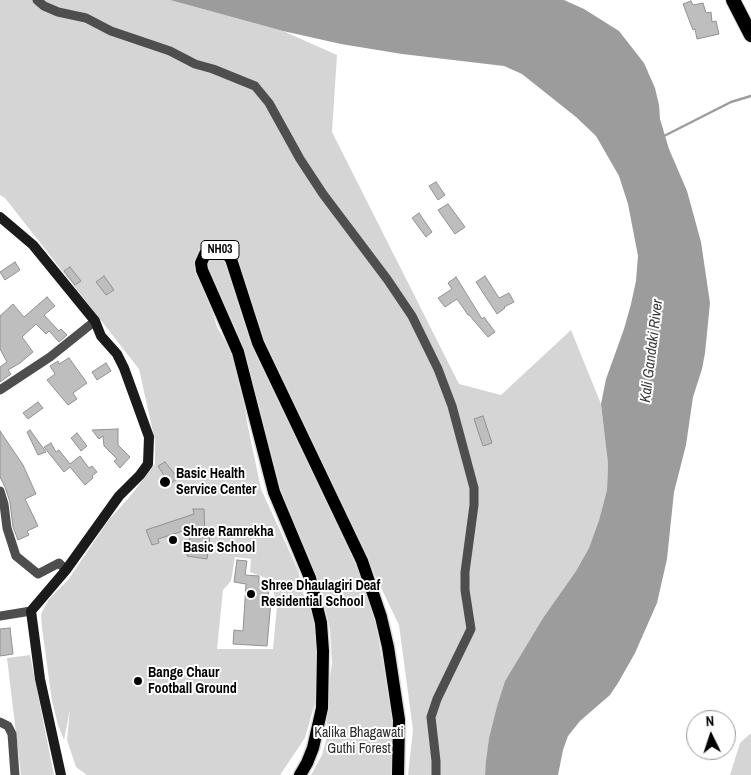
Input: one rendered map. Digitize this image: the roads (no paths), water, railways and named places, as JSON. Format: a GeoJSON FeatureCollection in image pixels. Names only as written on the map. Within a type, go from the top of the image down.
{"type":"FeatureCollection","features":[{"type":"Feature","properties":{"kind":"highway"},"geometry":{"type":"LineString","coordinates":[[733,0],[751,35]]}},
{"type":"Feature","properties":{"kind":"main road"},"geometry":{"type":"LineString","coordinates":[[0,217],[33,246],[95,321],[102,336],[117,354],[129,380],[149,437],[148,464],[119,496],[66,570],[31,611],[40,679],[61,775]]}},
{"type":"Feature","properties":{"kind":"main road","name":"NH03"},"geometry":{"type":"LineString","coordinates":[[300,775],[308,763],[314,748],[322,708],[323,651],[321,623],[310,578],[274,492],[238,352],[202,270],[201,263],[205,254],[216,250],[227,254],[230,259],[258,343],[362,561],[381,618],[391,665],[399,720],[398,775]]}},
{"type":"Feature","properties":{"kind":"street"},"geometry":{"type":"LineString","coordinates":[[37,0],[44,6],[58,12],[86,18],[112,31],[170,51],[195,64],[214,69],[255,86],[269,103],[300,159],[323,194],[387,279],[412,316],[438,369],[452,406],[474,488],[474,505],[465,572],[465,590],[471,629],[437,699],[431,717],[436,775]]}},
{"type":"Feature","properties":{"kind":"street"},"geometry":{"type":"LineString","coordinates":[[0,390],[50,357],[95,321]]}},
{"type":"Feature","properties":{"kind":"street"},"geometry":{"type":"LineString","coordinates":[[0,491],[4,504],[6,528],[16,556],[38,574],[59,563],[66,570]]}},
{"type":"Feature","properties":{"kind":"street"},"geometry":{"type":"LineString","coordinates":[[0,616],[31,611]]}},
{"type":"Feature","properties":{"kind":"street"},"geometry":{"type":"LineString","coordinates":[[0,722],[8,726],[12,734],[15,775]]}},
{"type":"Feature","properties":{"kind":"water","name":"Kali Gandaki River"},"geometry":{"type":"Polygon","coordinates":[[[170,0],[564,0],[584,9],[619,31],[644,63],[655,88],[660,119],[669,149],[687,191],[701,242],[710,303],[705,353],[693,397],[686,445],[674,492],[667,559],[657,603],[635,653],[610,695],[580,721],[568,736],[558,775],[485,775],[486,761],[489,738],[505,681],[543,618],[576,571],[589,548],[607,490],[608,464],[601,404],[606,379],[631,304],[636,281],[638,256],[628,204],[619,176],[596,136],[576,117],[522,74],[504,66],[402,54],[341,44],[283,31],[170,0]]]}},
{"type":"Feature","properties":{"kind":"waterway"},"geometry":{"type":"LineString","coordinates":[[664,136],[731,102],[751,96]]}},
{"type":"Feature","properties":{"kind":"place","name":"Basic Health Service Center"},"geometry":{"type":"Point","coordinates":[165,482]}},
{"type":"Feature","properties":{"kind":"place","name":"Shree Ramrekha Basic School"},"geometry":{"type":"Point","coordinates":[173,540]}},
{"type":"Feature","properties":{"kind":"place","name":"Shree Dhaulagiri Deaf Residential School"},"geometry":{"type":"Point","coordinates":[251,594]}},
{"type":"Feature","properties":{"kind":"place","name":"Bange Chaur Football Ground"},"geometry":{"type":"Point","coordinates":[138,681]}},
{"type":"Feature","properties":{"kind":"park label","name":"Kalika Bhagawati Guthi Forest"},"geometry":{"type":"Point","coordinates":[359,742]}}]}
